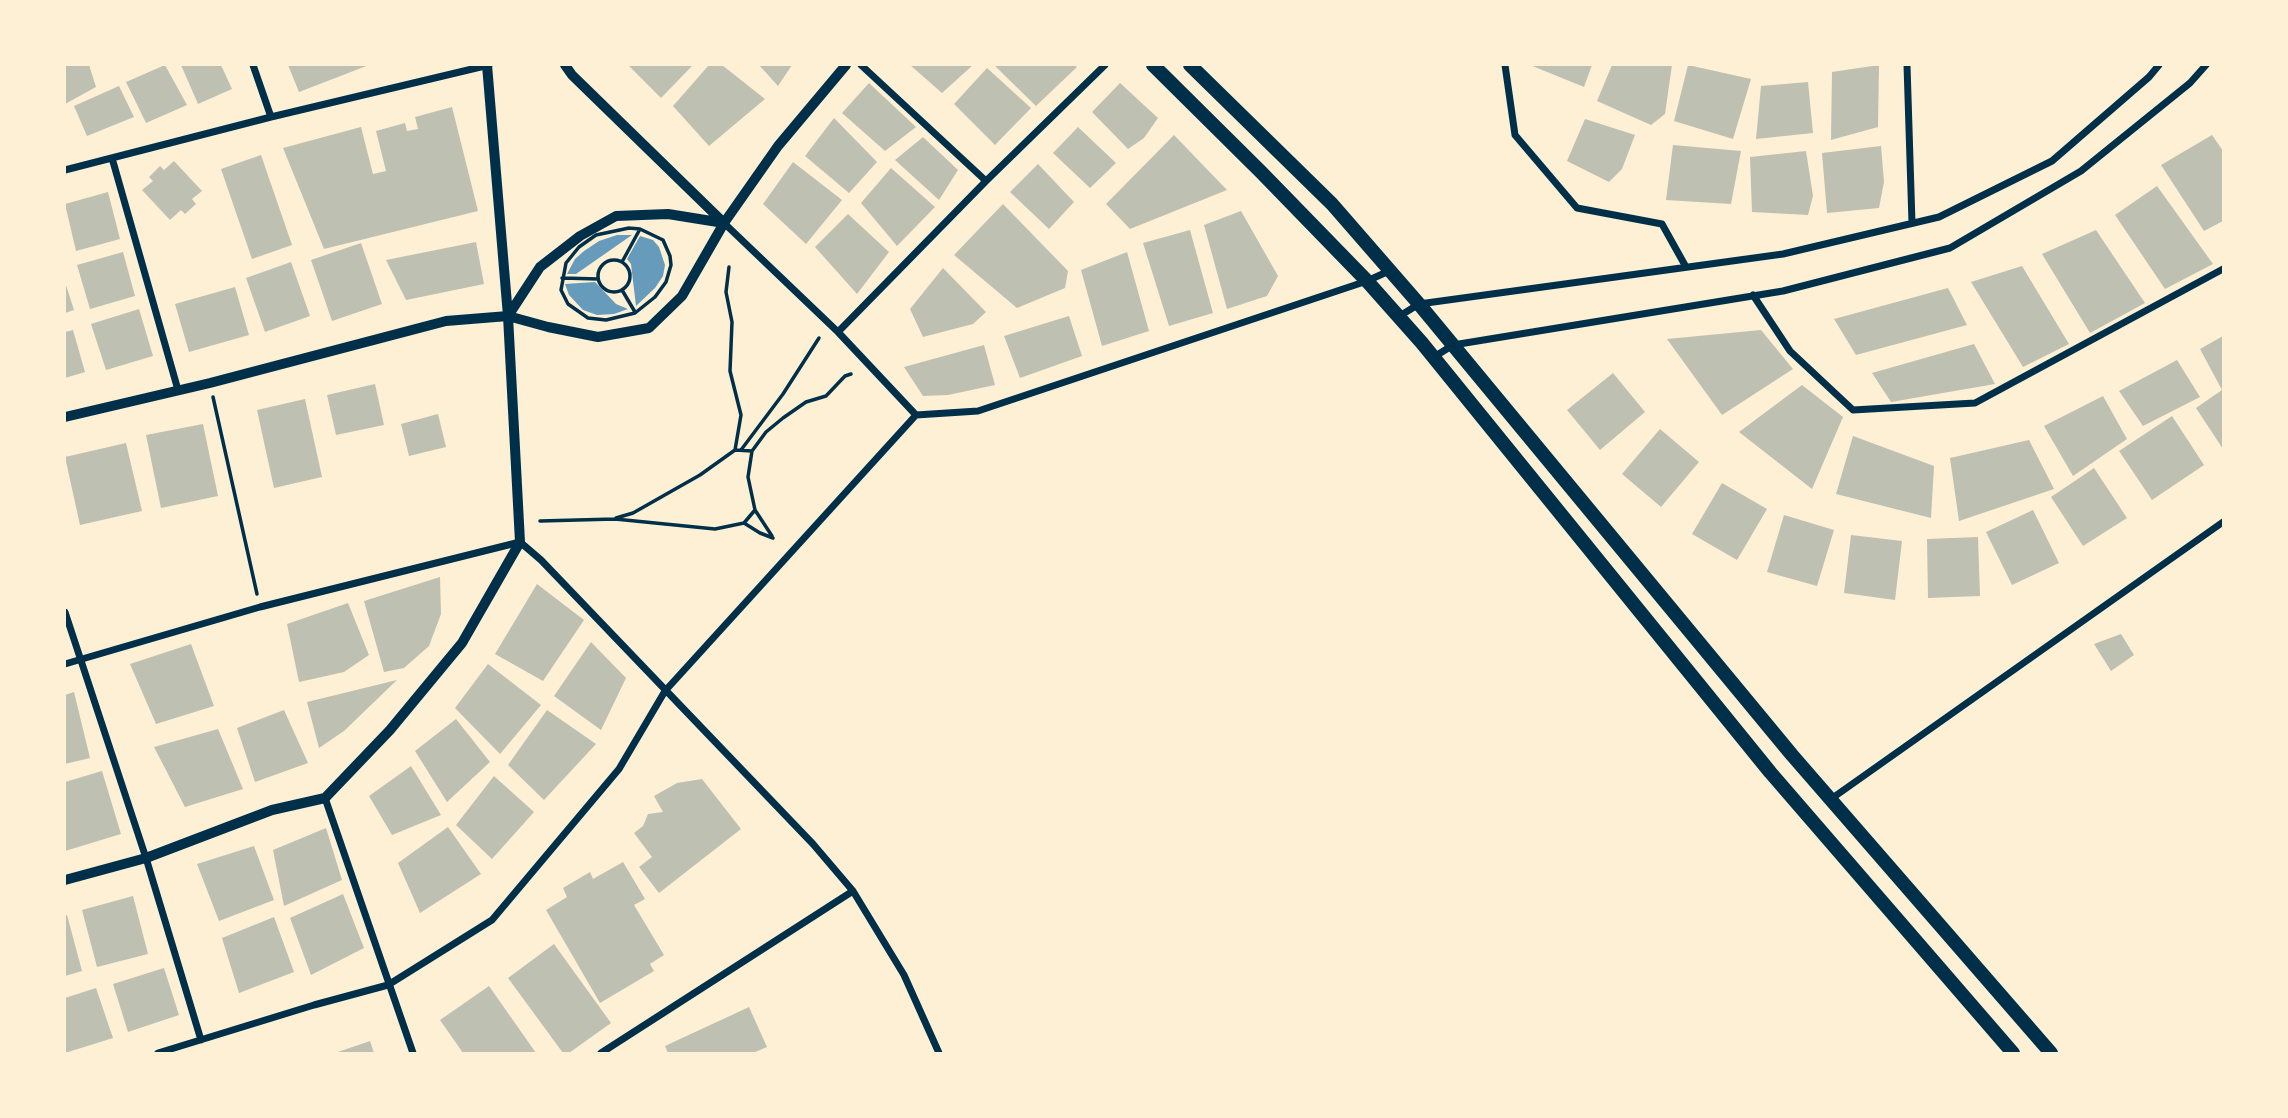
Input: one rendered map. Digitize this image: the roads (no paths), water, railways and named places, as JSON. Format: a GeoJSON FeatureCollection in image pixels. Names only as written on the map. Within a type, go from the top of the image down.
{"type":"FeatureCollection","features":[{"type":"Feature","properties":{"kind":"main road"},"geometry":{"type":"LineString","coordinates":[[1153,65],[1367,281],[1433,357],[1770,772],[2012,1053]]}},
{"type":"Feature","properties":{"kind":"main road"},"geometry":{"type":"LineString","coordinates":[[1190,65],[1332,204],[1419,304],[1831,799],[2050,1053]]}},
{"type":"Feature","properties":{"kind":"street"},"geometry":{"type":"LineString","coordinates":[[253,65],[271,117]]}},
{"type":"Feature","properties":{"kind":"street"},"geometry":{"type":"LineString","coordinates":[[65,170],[488,65],[508,316],[520,542],[462,643],[390,730],[325,798],[272,810],[146,858],[65,880]]}},
{"type":"Feature","properties":{"kind":"street"},"geometry":{"type":"LineString","coordinates":[[565,65],[572,75],[838,332],[916,415]]}},
{"type":"Feature","properties":{"kind":"street"},"geometry":{"type":"LineString","coordinates":[[65,417],[210,383],[446,321],[508,316],[598,337],[649,328],[682,296],[724,223],[778,146],[846,65]]}},
{"type":"Feature","properties":{"kind":"street"},"geometry":{"type":"LineString","coordinates":[[861,65],[986,181]]}},
{"type":"Feature","properties":{"kind":"street"},"geometry":{"type":"LineString","coordinates":[[838,332],[986,181],[1105,65]]}},
{"type":"Feature","properties":{"kind":"street"},"geometry":{"type":"LineString","coordinates":[[1505,65],[1515,135],[1577,208],[1662,224],[1686,267]]}},
{"type":"Feature","properties":{"kind":"street"},"geometry":{"type":"LineString","coordinates":[[1907,65],[1912,223]]}},
{"type":"Feature","properties":{"kind":"street"},"geometry":{"type":"LineString","coordinates":[[1398,317],[1419,304],[1783,254],[1939,217],[2052,161],[2149,77],[2158,65]]}},
{"type":"Feature","properties":{"kind":"street"},"geometry":{"type":"LineString","coordinates":[[1433,357],[1453,345],[1783,290],[1950,247],[2081,171],[2190,83],[2206,65]]}},
{"type":"Feature","properties":{"kind":"street"},"geometry":{"type":"LineString","coordinates":[[112,158],[178,390]]}},
{"type":"Feature","properties":{"kind":"street"},"geometry":{"type":"LineString","coordinates":[[508,316],[540,267],[580,236],[616,216],[668,214],[724,223]]}},
{"type":"Feature","properties":{"kind":"street"},"geometry":{"type":"LineString","coordinates":[[1753,295],[1790,351],[1853,410],[1975,402],[2223,269]]}},
{"type":"Feature","properties":{"kind":"street"},"geometry":{"type":"LineString","coordinates":[[158,1053],[388,985],[492,920],[620,769],[665,691],[916,415],[978,411],[1367,281],[1389,271]]}},
{"type":"Feature","properties":{"kind":"street"},"geometry":{"type":"LineString","coordinates":[[1831,799],[2223,522]]}},
{"type":"Feature","properties":{"kind":"street"},"geometry":{"type":"LineString","coordinates":[[65,664],[260,607],[520,542]]}},
{"type":"Feature","properties":{"kind":"street"},"geometry":{"type":"LineString","coordinates":[[520,542],[541,560],[813,844],[853,891],[904,975],[939,1053]]}},
{"type":"Feature","properties":{"kind":"street"},"geometry":{"type":"LineString","coordinates":[[65,612],[146,858],[201,1040]]}},
{"type":"Feature","properties":{"kind":"street"},"geometry":{"type":"LineString","coordinates":[[325,798],[413,1053]]}},
{"type":"Feature","properties":{"kind":"street"},"geometry":{"type":"LineString","coordinates":[[601,1053],[853,891]]}},
{"type":"Feature","properties":{"kind":"water"},"geometry":{"type":"Polygon","coordinates":[[[617,235],[632,235],[576,274],[567,274],[575,259],[584,251],[599,241],[617,235]]]}},
{"type":"Feature","properties":{"kind":"water"},"geometry":{"type":"Polygon","coordinates":[[[640,236],[653,240],[659,247],[665,265],[663,276],[655,288],[636,306],[631,264],[627,259],[640,236]]]}},
{"type":"Feature","properties":{"kind":"water"},"geometry":{"type":"Polygon","coordinates":[[[595,282],[616,304],[628,309],[614,314],[597,315],[583,310],[569,295],[565,284],[595,282]]]}}]}
